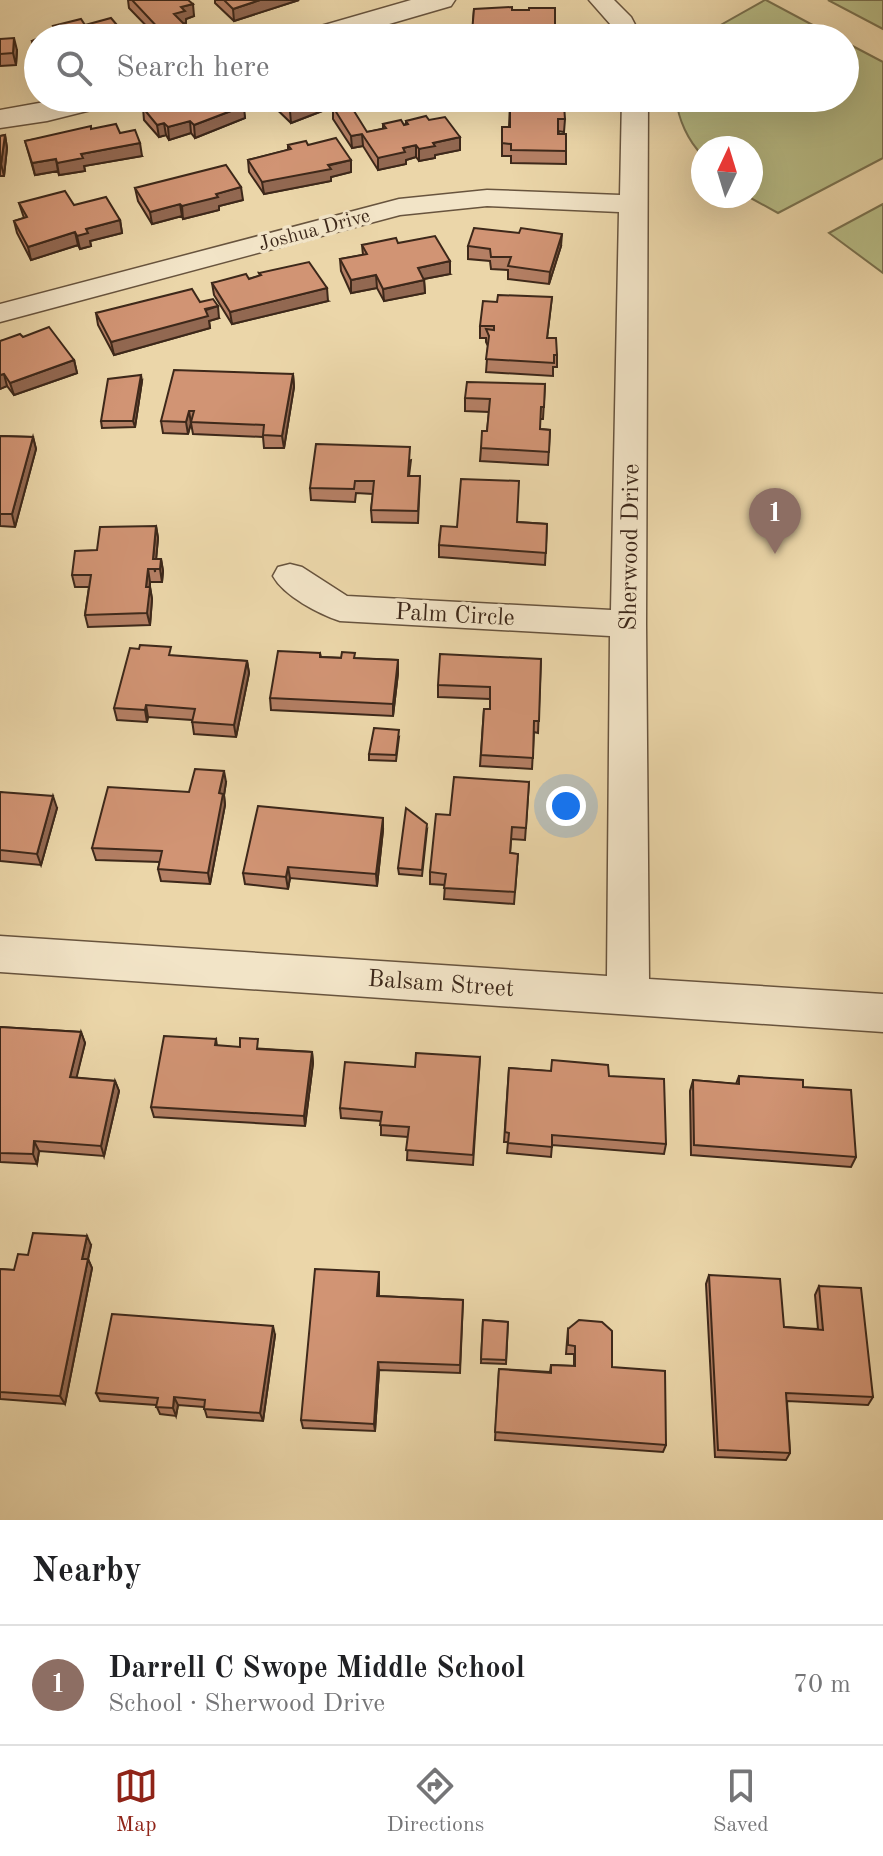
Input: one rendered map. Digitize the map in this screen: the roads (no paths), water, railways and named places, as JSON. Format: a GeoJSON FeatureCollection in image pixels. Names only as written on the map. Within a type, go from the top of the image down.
{"type":"FeatureCollection","features":[{"type":"Feature","properties":{"kind":"street"},"geometry":{"type":"LineString","coordinates":[[358,24],[441,0]]}},
{"type":"Feature","properties":{"kind":"street"},"geometry":{"type":"LineString","coordinates":[[601,0],[623,24]]}},
{"type":"Feature","properties":{"kind":"street"},"geometry":{"type":"LineString","coordinates":[[0,119],[47,112]]}},
{"type":"Feature","properties":{"kind":"street","name":"Sherwood Drive"},"geometry":{"type":"LineString","coordinates":[[628,996],[628,624],[635,112]]}},
{"type":"Feature","properties":{"kind":"street","name":"Joshua Drive"},"geometry":{"type":"LineString","coordinates":[[0,313],[399,207],[487,198],[634,204]]}},
{"type":"Feature","properties":{"kind":"street","name":"Palm Circle"},"geometry":{"type":"LineString","coordinates":[[290,576],[340,608],[628,624]]}},
{"type":"Feature","properties":{"kind":"street","name":"Balsam Street"},"geometry":{"type":"LineString","coordinates":[[0,954],[883,1013]]}},
{"type":"Feature","properties":{"kind":"place","name":"Darrell C Swope Middle School"},"geometry":{"type":"Point","coordinates":[775,554]}}]}
